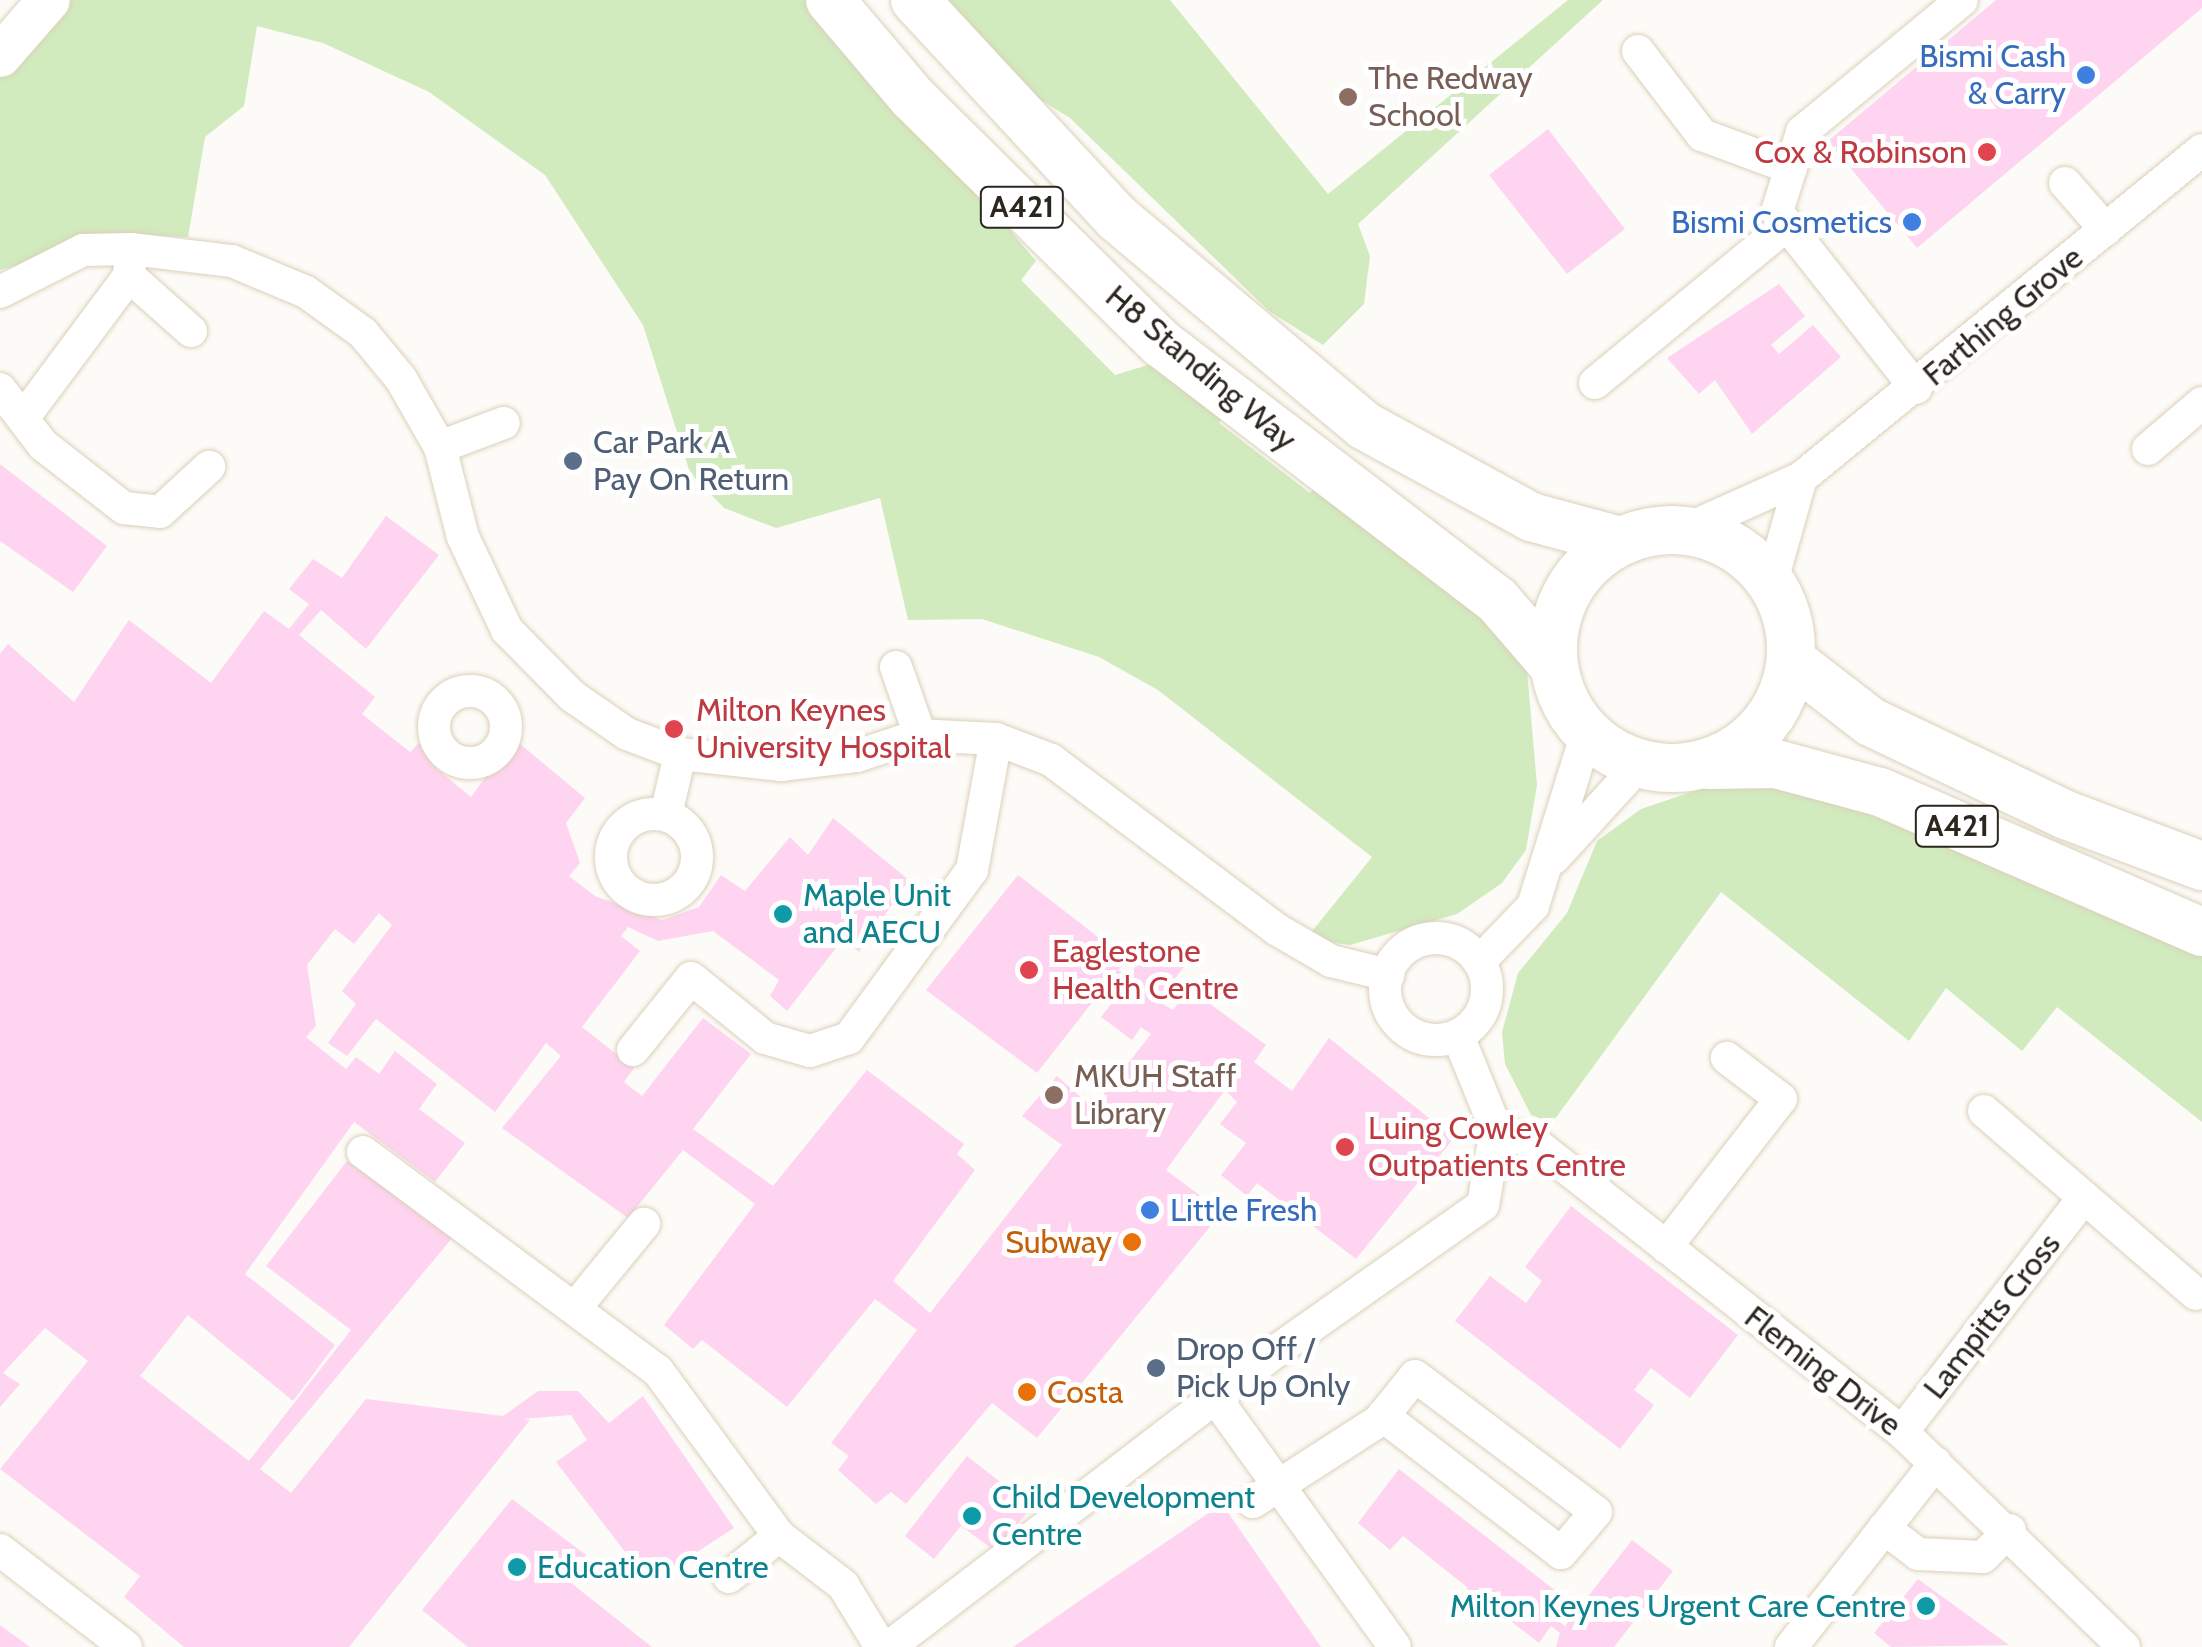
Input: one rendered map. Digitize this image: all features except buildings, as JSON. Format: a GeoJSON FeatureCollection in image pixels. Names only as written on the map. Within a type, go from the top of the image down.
{"type":"FeatureCollection","features":[{"type":"Feature","properties":{"kind":"highway","name":"H8 Standing Way"},"geometry":{"type":"LineString","coordinates":[[830,0],[912,97],[1102,286],[1230,396],[1497,600],[1554,666]]}},
{"type":"Feature","properties":{"kind":"highway","name":"H8 Standing Way"},"geometry":{"type":"LineString","coordinates":[[915,0],[1117,218],[1267,349],[1365,426],[1531,517],[1620,541]]}},
{"type":"Feature","properties":{"kind":"highway"},"geometry":{"type":"LineString","coordinates":[[1685,530],[1739,550],[1770,584],[1790,628],[1792,661],[1763,728],[1700,765],[1639,765],[1586,734],[1554,666],[1566,593],[1620,541],[1685,530]]}},
{"type":"Feature","properties":{"kind":"highway","name":"A421"},"geometry":{"type":"LineString","coordinates":[[1792,661],[1871,722],[2066,815],[2202,866]]}},
{"type":"Feature","properties":{"kind":"highway","name":"A421"},"geometry":{"type":"LineString","coordinates":[[1700,765],[1776,764],[1880,792],[2202,932]]}},
{"type":"Feature","properties":{"kind":"main road"},"geometry":{"type":"LineString","coordinates":[[0,56],[49,0]]}},
{"type":"Feature","properties":{"kind":"street"},"geometry":{"type":"LineString","coordinates":[[1916,388],[1777,212],[1802,132],[1962,0]]}},
{"type":"Feature","properties":{"kind":"street"},"geometry":{"type":"LineString","coordinates":[[1638,51],[1702,135],[1790,168]]}},
{"type":"Feature","properties":{"kind":"street","name":"Farthing Grove"},"geometry":{"type":"LineString","coordinates":[[1685,530],[1801,478],[1916,388],[2202,150]]}},
{"type":"Feature","properties":{"kind":"street"},"geometry":{"type":"LineString","coordinates":[[2065,183],[2106,230]]}},
{"type":"Feature","properties":{"kind":"street"},"geometry":{"type":"LineString","coordinates":[[1595,382],[1786,225]]}},
{"type":"Feature","properties":{"kind":"street"},"geometry":{"type":"LineString","coordinates":[[0,292],[83,250],[130,263],[232,261],[306,292],[363,334],[440,447],[488,594],[540,666],[627,734],[680,754],[780,766],[920,735],[996,738],[1052,760],[1276,929],[1331,960],[1388,975]]}},
{"type":"Feature","properties":{"kind":"street"},"geometry":{"type":"LineString","coordinates":[[130,263],[190,331]]}},
{"type":"Feature","properties":{"kind":"street"},"geometry":{"type":"LineString","coordinates":[[130,263],[11,403],[43,446],[143,514],[160,512],[209,467]]}},
{"type":"Feature","properties":{"kind":"street"},"geometry":{"type":"LineString","coordinates":[[2148,449],[2202,402]]}},
{"type":"Feature","properties":{"kind":"street"},"geometry":{"type":"LineString","coordinates":[[440,447],[504,423]]}},
{"type":"Feature","properties":{"kind":"street"},"geometry":{"type":"LineString","coordinates":[[1770,584],[1801,478]]}},
{"type":"Feature","properties":{"kind":"street"},"geometry":{"type":"LineString","coordinates":[[494,700],[540,666]]}},
{"type":"Feature","properties":{"kind":"street"},"geometry":{"type":"LineString","coordinates":[[896,667],[920,735]]}},
{"type":"Feature","properties":{"kind":"street"},"geometry":{"type":"LineString","coordinates":[[1480,962],[1533,906],[1586,734]]}},
{"type":"Feature","properties":{"kind":"street"},"geometry":{"type":"LineString","coordinates":[[633,1050],[692,978],[765,1038],[810,1051],[849,1038],[972,870],[996,738]]}},
{"type":"Feature","properties":{"kind":"street"},"geometry":{"type":"LineString","coordinates":[[666,815],[680,754]]}},
{"type":"Feature","properties":{"kind":"street"},"geometry":{"type":"LineString","coordinates":[[1549,863],[1639,765]]}},
{"type":"Feature","properties":{"kind":"street"},"geometry":{"type":"LineString","coordinates":[[1438,938],[1480,962],[1487,995],[1458,1036],[1429,1040],[1403,1028],[1387,1004],[1388,975],[1406,948],[1438,938]]}},
{"type":"Feature","properties":{"kind":"street"},"geometry":{"type":"LineString","coordinates":[[889,1647],[1208,1402],[1483,1205],[1496,1129],[1458,1036]]}},
{"type":"Feature","properties":{"kind":"street"},"geometry":{"type":"LineString","coordinates":[[1666,1248],[1781,1098],[1727,1058]]}},
{"type":"Feature","properties":{"kind":"street","name":"Lampitts Cross"},"geometry":{"type":"LineString","coordinates":[[1984,1111],[2196,1294]]}},
{"type":"Feature","properties":{"kind":"street","name":"Fleming Drive"},"geometry":{"type":"LineString","coordinates":[[1496,1129],[1536,1144],[1902,1432],[2010,1530],[2105,1640]]}},
{"type":"Feature","properties":{"kind":"street"},"geometry":{"type":"LineString","coordinates":[[364,1152],[658,1370],[779,1536],[843,1585],[881,1647]]}},
{"type":"Feature","properties":{"kind":"street","name":"Lampitts Cross"},"geometry":{"type":"LineString","coordinates":[[1902,1432],[2083,1199]]}},
{"type":"Feature","properties":{"kind":"street"},"geometry":{"type":"LineString","coordinates":[[575,1308],[644,1224]]}},
{"type":"Feature","properties":{"kind":"street"},"geometry":{"type":"LineString","coordinates":[[1255,1504],[1382,1416],[1415,1376],[1596,1512],[1561,1553],[1382,1416]]}},
{"type":"Feature","properties":{"kind":"street"},"geometry":{"type":"LineString","coordinates":[[1208,1402],[1253,1485],[1255,1504],[1351,1590],[1395,1647]]}},
{"type":"Feature","properties":{"kind":"street"},"geometry":{"type":"LineString","coordinates":[[1791,1647],[1936,1462]]}},
{"type":"Feature","properties":{"kind":"street"},"geometry":{"type":"LineString","coordinates":[[1884,1528],[1918,1554],[1983,1557],[2010,1530]]}},
{"type":"Feature","properties":{"kind":"street"},"geometry":{"type":"LineString","coordinates":[[728,1577],[779,1536]]}},
{"type":"Feature","properties":{"kind":"street"},"geometry":{"type":"LineString","coordinates":[[0,1550],[126,1647]]}},
{"type":"Feature","properties":{"kind":"green space"},"geometry":{"type":"Polygon","coordinates":[[[62,0],[814,0],[1036,261],[1021,280],[1115,375],[1151,364],[1226,412],[1219,423],[1310,493],[1321,481],[1489,607],[1526,659],[1537,785],[1526,850],[1502,883],[1457,914],[1350,945],[1315,940],[1309,935],[1372,857],[1158,690],[1099,657],[982,619],[908,620],[880,498],[776,528],[724,508],[690,473],[643,325],[545,175],[429,92],[323,43],[257,26],[244,106],[205,137],[188,237],[137,235],[0,270],[0,67],[62,0]]]}},
{"type":"Feature","properties":{"kind":"green space"},"geometry":{"type":"Polygon","coordinates":[[[935,0],[1170,0],[1328,194],[1568,0],[1603,0],[1358,224],[1370,256],[1364,304],[1323,345],[1269,311],[1070,118],[1006,78],[935,0]]]}},
{"type":"Feature","properties":{"kind":"green space"},"geometry":{"type":"Polygon","coordinates":[[[1730,779],[1828,794],[2202,950],[2202,1122],[2057,1007],[2022,1051],[1946,988],[1909,1041],[1721,892],[1552,1123],[1531,1115],[1505,1064],[1502,1032],[1518,973],[1567,913],[1597,841],[1641,809],[1730,779]]]}},
{"type":"Feature","properties":{"kind":"place","name":"Bismi Cash & Carry"},"geometry":{"type":"Point","coordinates":[2086,75]}},
{"type":"Feature","properties":{"kind":"place","name":"The Redway School"},"geometry":{"type":"Point","coordinates":[1348,97]}},
{"type":"Feature","properties":{"kind":"place","name":"Cox & Robinson"},"geometry":{"type":"Point","coordinates":[1987,152]}},
{"type":"Feature","properties":{"kind":"place","name":"Bismi Cosmetics"},"geometry":{"type":"Point","coordinates":[1912,222]}},
{"type":"Feature","properties":{"kind":"place","name":"Car Park A Pay On Return"},"geometry":{"type":"Point","coordinates":[573,461]}},
{"type":"Feature","properties":{"kind":"place","name":"Milton Keynes University Hospital"},"geometry":{"type":"Point","coordinates":[674,729]}},
{"type":"Feature","properties":{"kind":"place","name":"Maple Unit and AECU"},"geometry":{"type":"Point","coordinates":[783,914]}},
{"type":"Feature","properties":{"kind":"place","name":"Eaglestone Health Centre"},"geometry":{"type":"Point","coordinates":[1029,970]}},
{"type":"Feature","properties":{"kind":"place","name":"MKUH Staff Library"},"geometry":{"type":"Point","coordinates":[1054,1095]}},
{"type":"Feature","properties":{"kind":"place","name":"Luing Cowley Outpatients Centre"},"geometry":{"type":"Point","coordinates":[1345,1147]}},
{"type":"Feature","properties":{"kind":"place","name":"Little Fresh"},"geometry":{"type":"Point","coordinates":[1150,1210]}},
{"type":"Feature","properties":{"kind":"place","name":"Subway"},"geometry":{"type":"Point","coordinates":[1132,1242]}},
{"type":"Feature","properties":{"kind":"place","name":"Drop Off / Pick Up Only"},"geometry":{"type":"Point","coordinates":[1156,1368]}},
{"type":"Feature","properties":{"kind":"place","name":"Costa"},"geometry":{"type":"Point","coordinates":[1027,1392]}},
{"type":"Feature","properties":{"kind":"place","name":"Child Development Centre"},"geometry":{"type":"Point","coordinates":[972,1516]}},
{"type":"Feature","properties":{"kind":"place","name":"Education Centre"},"geometry":{"type":"Point","coordinates":[517,1567]}},
{"type":"Feature","properties":{"kind":"place","name":"Milton Keynes Urgent Care Centre"},"geometry":{"type":"Point","coordinates":[1926,1606]}}]}
